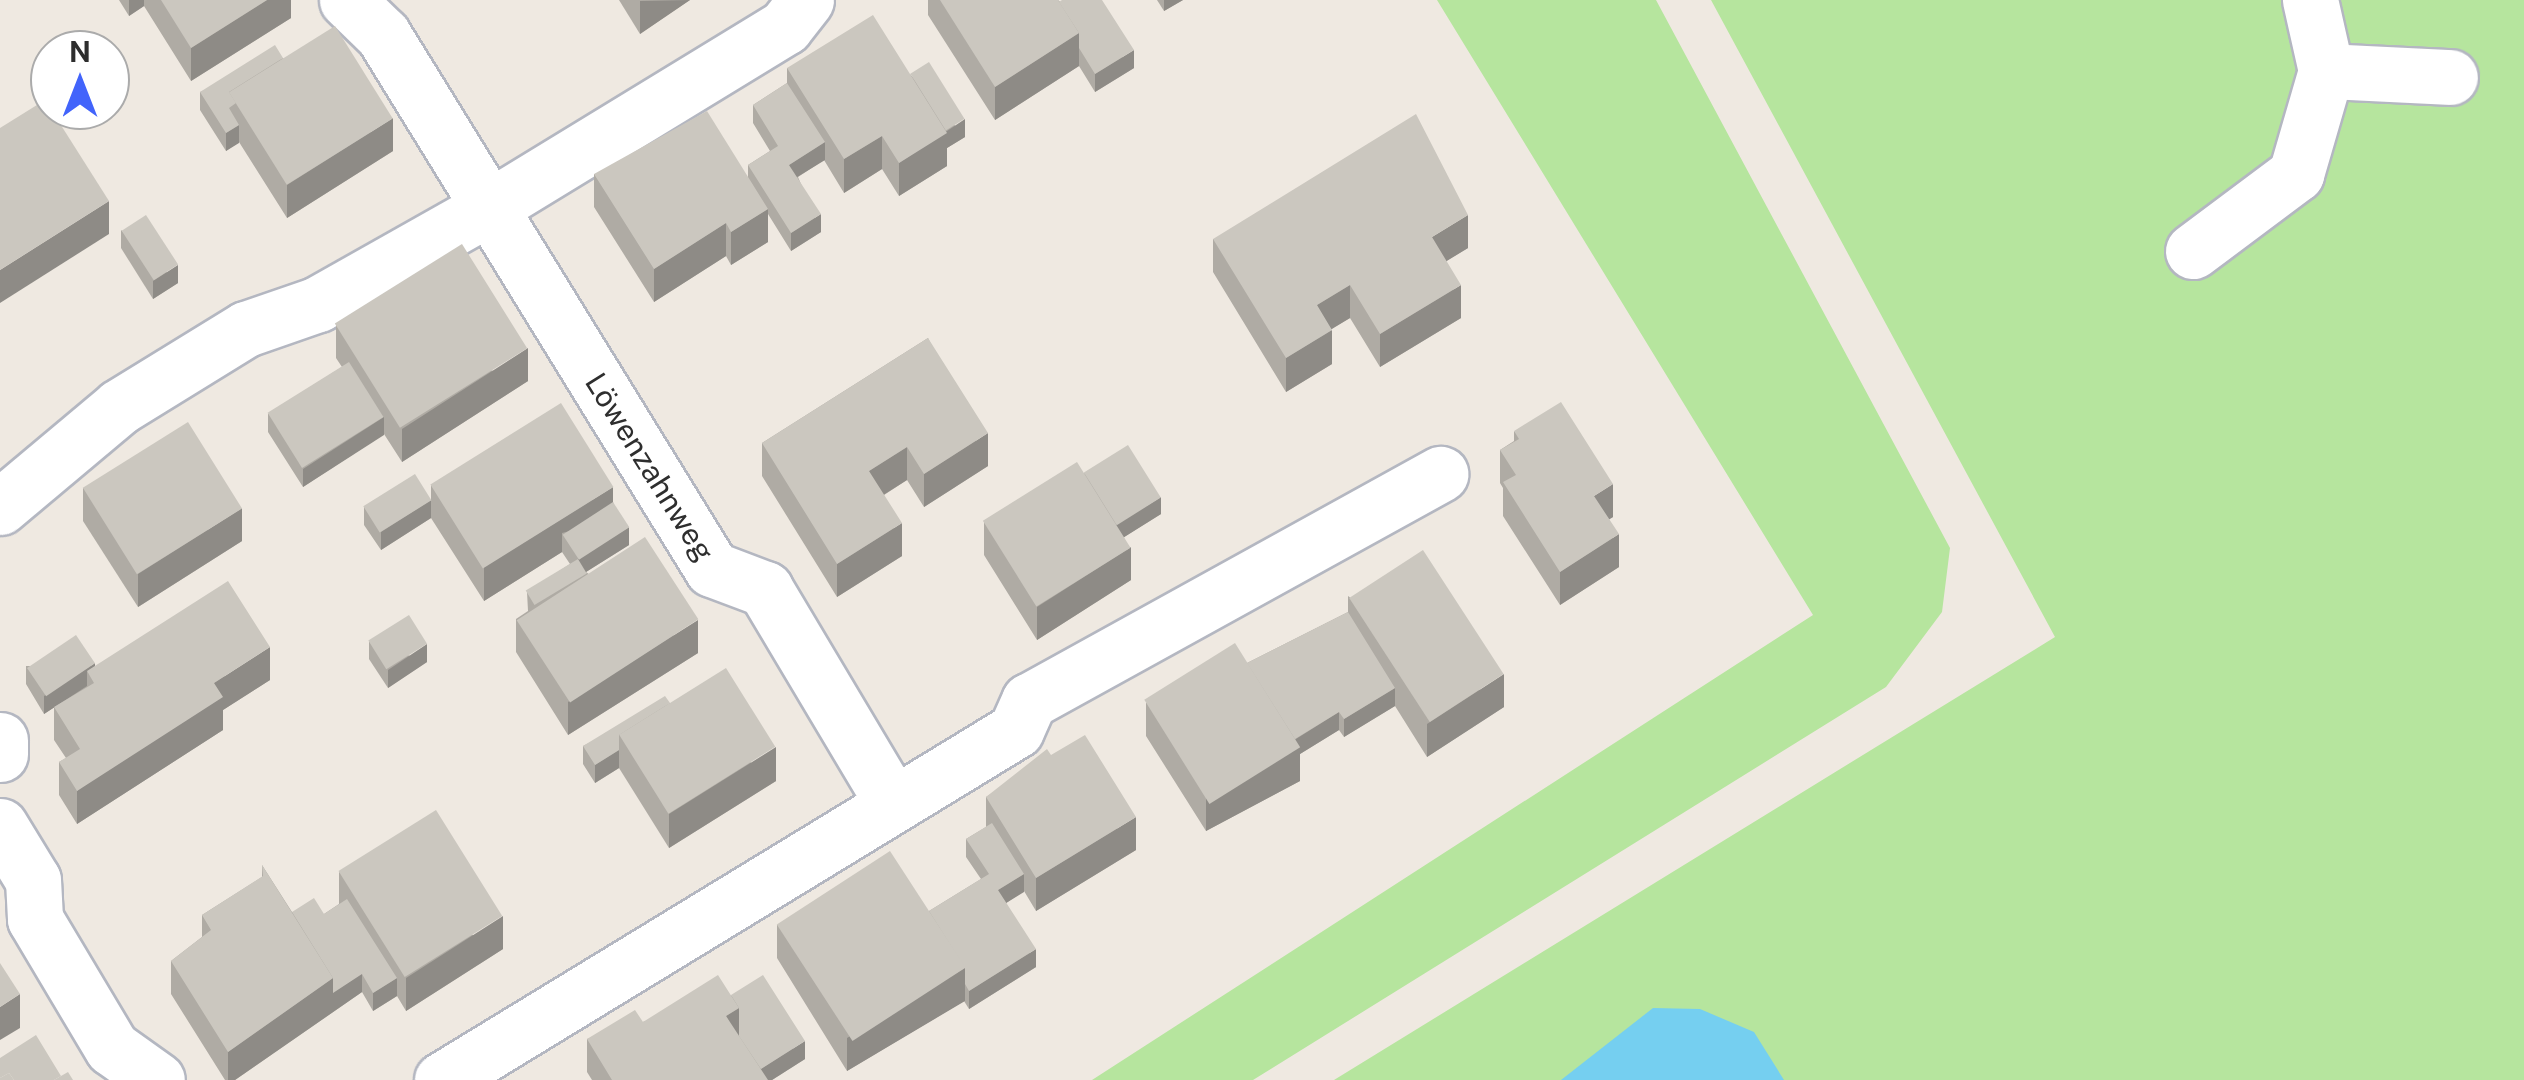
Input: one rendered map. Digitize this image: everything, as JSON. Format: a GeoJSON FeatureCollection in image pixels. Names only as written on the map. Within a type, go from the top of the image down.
{"type":"FeatureCollection","features":[{"type":"Feature","properties":{"kind":"street","name":"Löwenzahnweg"},"geometry":{"type":"LineString","coordinates":[[347,0],[383,35],[712,569],[764,590],[893,804]]}},
{"type":"Feature","properties":{"kind":"street"},"geometry":{"type":"LineString","coordinates":[[0,507],[118,407],[230,339],[318,304],[490,207],[785,27],[806,0]]}},
{"type":"Feature","properties":{"kind":"street"},"geometry":{"type":"LineString","coordinates":[[2193,251],[2296,174],[2326,71],[2310,0]]}},
{"type":"Feature","properties":{"kind":"street"},"geometry":{"type":"LineString","coordinates":[[2326,71],[2450,78]]}},
{"type":"Feature","properties":{"kind":"street"},"geometry":{"type":"LineString","coordinates":[[442,1080],[1016,730],[1028,701],[1440,474]]}},
{"type":"Feature","properties":{"kind":"street"},"geometry":{"type":"LineString","coordinates":[[0,740],[0,754]]}},
{"type":"Feature","properties":{"kind":"street"},"geometry":{"type":"LineString","coordinates":[[0,826],[33,880],[35,919],[112,1048],[157,1080]]}},
{"type":"Feature","properties":{"kind":"green space"},"geometry":{"type":"Polygon","coordinates":[[[1437,0],[1656,0],[1950,548],[1942,612],[1886,687],[1253,1080],[1092,1080],[1813,615],[1437,0]]]}},
{"type":"Feature","properties":{"kind":"green space"},"geometry":{"type":"Polygon","coordinates":[[[1711,0],[2524,0],[2524,1080],[1334,1080],[2055,637],[1711,0]]]}},
{"type":"Feature","properties":{"kind":"water"},"geometry":{"type":"Polygon","coordinates":[[[1653,1008],[1700,1009],[1754,1032],[1784,1080],[1561,1080],[1653,1008]]]}},
{"type":"Feature","properties":{"kind":"building"},"geometry":{"type":"Polygon","coordinates":[[[161,0],[267,0],[191,48],[161,0]]]}},
{"type":"Feature","properties":{"kind":"building"},"geometry":{"type":"Polygon","coordinates":[[[940,0],[1058,0],[1079,33],[995,87],[940,0]]]}},
{"type":"Feature","properties":{"kind":"building"},"geometry":{"type":"Polygon","coordinates":[[[1102,0],[1134,50],[1095,74],[1079,48],[1079,33],[1059,2],[1102,0]]]}},
{"type":"Feature","properties":{"kind":"building"},"geometry":{"type":"Polygon","coordinates":[[[873,15],[947,133],[899,163],[882,136],[844,159],[787,68],[873,15]]]}},
{"type":"Feature","properties":{"kind":"building"},"geometry":{"type":"Polygon","coordinates":[[[335,26],[393,118],[287,185],[229,92],[335,26]]]}},
{"type":"Feature","properties":{"kind":"building"},"geometry":{"type":"Polygon","coordinates":[[[275,45],[283,58],[229,92],[236,103],[229,108],[239,125],[226,133],[200,92],[275,45]]]}},
{"type":"Feature","properties":{"kind":"building"},"geometry":{"type":"Polygon","coordinates":[[[929,62],[965,119],[946,130],[910,74],[929,62]]]}},
{"type":"Feature","properties":{"kind":"building"},"geometry":{"type":"Polygon","coordinates":[[[787,83],[825,142],[789,165],[821,214],[791,233],[748,165],[778,146],[753,105],[787,83]]]}},
{"type":"Feature","properties":{"kind":"building"},"geometry":{"type":"Polygon","coordinates":[[[30,109],[30,130],[64,130],[109,201],[0,270],[0,128],[30,109]]]}},
{"type":"Feature","properties":{"kind":"building"},"geometry":{"type":"Polygon","coordinates":[[[707,111],[768,209],[731,232],[726,223],[654,269],[594,174],[707,111]]]}},
{"type":"Feature","properties":{"kind":"building"},"geometry":{"type":"Polygon","coordinates":[[[1416,114],[1468,215],[1432,237],[1461,285],[1380,334],[1350,285],[1317,305],[1332,330],[1286,358],[1213,239],[1416,114]]]}},
{"type":"Feature","properties":{"kind":"building"},"geometry":{"type":"Polygon","coordinates":[[[146,215],[178,264],[154,280],[122,231],[146,215]]]}},
{"type":"Feature","properties":{"kind":"building"},"geometry":{"type":"Polygon","coordinates":[[[462,244],[527,348],[400,428],[335,323],[462,244]]]}},
{"type":"Feature","properties":{"kind":"building"},"geometry":{"type":"Polygon","coordinates":[[[928,338],[988,433],[924,474],[907,447],[869,471],[902,523],[837,564],[762,443],[928,338]]]}},
{"type":"Feature","properties":{"kind":"building"},"geometry":{"type":"Polygon","coordinates":[[[349,362],[383,417],[302,468],[268,413],[349,362]]]}},
{"type":"Feature","properties":{"kind":"building"},"geometry":{"type":"Polygon","coordinates":[[[1561,402],[1613,484],[1594,496],[1619,534],[1560,572],[1503,482],[1516,475],[1500,450],[1519,439],[1514,431],[1561,402]]]}},
{"type":"Feature","properties":{"kind":"building"},"geometry":{"type":"Polygon","coordinates":[[[561,403],[613,487],[483,569],[430,485],[561,403]]]}},
{"type":"Feature","properties":{"kind":"building"},"geometry":{"type":"Polygon","coordinates":[[[188,422],[242,509],[137,574],[83,488],[188,422]]]}},
{"type":"Feature","properties":{"kind":"building"},"geometry":{"type":"Polygon","coordinates":[[[1128,445],[1161,498],[1117,525],[1084,473],[1128,445]]]}},
{"type":"Feature","properties":{"kind":"building"},"geometry":{"type":"Polygon","coordinates":[[[1077,462],[1131,548],[1036,606],[983,521],[1077,462]]]}},
{"type":"Feature","properties":{"kind":"building"},"geometry":{"type":"Polygon","coordinates":[[[415,474],[431,500],[380,533],[363,506],[415,474]]]}},
{"type":"Feature","properties":{"kind":"building"},"geometry":{"type":"Polygon","coordinates":[[[613,502],[629,527],[579,560],[563,535],[613,502]]]}},
{"type":"Feature","properties":{"kind":"building"},"geometry":{"type":"Polygon","coordinates":[[[645,537],[698,619],[570,703],[517,620],[645,537]]]}},
{"type":"Feature","properties":{"kind":"building"},"geometry":{"type":"Polygon","coordinates":[[[1423,550],[1504,674],[1430,722],[1349,598],[1423,550]]]}},
{"type":"Feature","properties":{"kind":"building"},"geometry":{"type":"Polygon","coordinates":[[[578,559],[587,574],[534,605],[526,590],[578,559]]]}},
{"type":"Feature","properties":{"kind":"building"},"geometry":{"type":"Polygon","coordinates":[[[228,581],[270,647],[214,683],[223,697],[77,791],[59,762],[80,749],[54,707],[94,683],[87,671],[228,581]]]}},
{"type":"Feature","properties":{"kind":"building"},"geometry":{"type":"Polygon","coordinates":[[[1348,612],[1395,688],[1344,719],[1339,712],[1295,739],[1247,663],[1348,612]]]}},
{"type":"Feature","properties":{"kind":"building"},"geometry":{"type":"Polygon","coordinates":[[[409,615],[427,644],[386,669],[368,640],[409,615]]]}},
{"type":"Feature","properties":{"kind":"building"},"geometry":{"type":"Polygon","coordinates":[[[76,635],[95,663],[46,696],[27,668],[76,635]]]}},
{"type":"Feature","properties":{"kind":"building"},"geometry":{"type":"Polygon","coordinates":[[[1235,643],[1300,747],[1209,804],[1144,700],[1235,643]]]}},
{"type":"Feature","properties":{"kind":"building"},"geometry":{"type":"Polygon","coordinates":[[[726,668],[775,747],[668,814],[619,735],[726,668]]]}},
{"type":"Feature","properties":{"kind":"building"},"geometry":{"type":"Polygon","coordinates":[[[665,696],[670,703],[619,735],[619,750],[595,765],[583,746],[665,696]]]}},
{"type":"Feature","properties":{"kind":"building"},"geometry":{"type":"Polygon","coordinates":[[[1085,735],[1136,817],[1036,878],[986,797],[1047,749],[1051,755],[1085,735]]]}},
{"type":"Feature","properties":{"kind":"building"},"geometry":{"type":"Polygon","coordinates":[[[436,810],[502,916],[405,977],[338,871],[436,810]]]}},
{"type":"Feature","properties":{"kind":"building"},"geometry":{"type":"Polygon","coordinates":[[[992,823],[1024,874],[998,890],[1036,949],[969,991],[965,968],[929,911],[989,874],[966,839],[992,823]]]}},
{"type":"Feature","properties":{"kind":"building"},"geometry":{"type":"Polygon","coordinates":[[[890,851],[966,968],[852,1041],[777,925],[890,851]]]}},
{"type":"Feature","properties":{"kind":"building"},"geometry":{"type":"Polygon","coordinates":[[[262,865],[333,978],[228,1052],[171,961],[211,930],[202,915],[263,876],[262,865]]]}},
{"type":"Feature","properties":{"kind":"building"},"geometry":{"type":"Polygon","coordinates":[[[314,898],[324,914],[347,899],[397,978],[373,993],[362,974],[333,993],[333,978],[292,912],[314,898]]]}},
{"type":"Feature","properties":{"kind":"building"},"geometry":{"type":"Polygon","coordinates":[[[0,963],[20,994],[0,1007],[0,963]]]}},
{"type":"Feature","properties":{"kind":"building"},"geometry":{"type":"Polygon","coordinates":[[[718,975],[739,1008],[726,1016],[768,1080],[612,1080],[587,1039],[635,1010],[643,1022],[718,975]]]}},
{"type":"Feature","properties":{"kind":"building"},"geometry":{"type":"Polygon","coordinates":[[[763,975],[805,1041],[761,1069],[739,1036],[739,1008],[731,995],[763,975]]]}},
{"type":"Feature","properties":{"kind":"building"},"geometry":{"type":"Polygon","coordinates":[[[36,1035],[61,1076],[54,1080],[14,1080],[9,1073],[0,1078],[0,1058],[36,1035]]]}},
{"type":"Feature","properties":{"kind":"building"},"geometry":{"type":"Polygon","coordinates":[[[68,1072],[73,1080],[54,1080],[68,1072]]]}}]}
